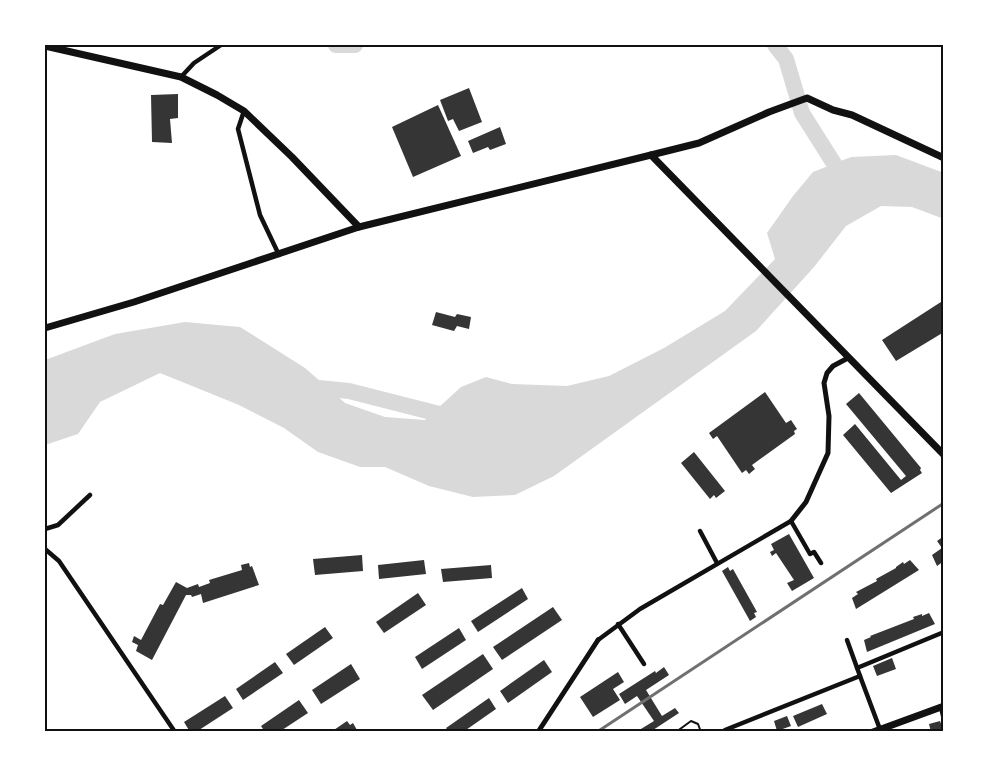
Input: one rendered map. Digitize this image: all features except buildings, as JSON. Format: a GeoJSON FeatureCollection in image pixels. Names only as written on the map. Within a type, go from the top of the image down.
{"type":"FeatureCollection","features":[{"type":"Feature","properties":{"kind":"main road"},"geometry":{"type":"LineString","coordinates":[[45,46],[181,77],[217,95],[244,111],[359,227]]}},
{"type":"Feature","properties":{"kind":"main road"},"geometry":{"type":"LineString","coordinates":[[45,328],[134,302],[359,227],[699,143],[807,98],[833,110],[852,115],[944,158]]}},
{"type":"Feature","properties":{"kind":"main road"},"geometry":{"type":"LineString","coordinates":[[651,155],[944,455]]}},
{"type":"Feature","properties":{"kind":"main road"},"geometry":{"type":"LineString","coordinates":[[878,731],[942,707]]}},
{"type":"Feature","properties":{"kind":"street"},"geometry":{"type":"LineString","coordinates":[[181,77],[194,63],[221,45]]}},
{"type":"Feature","properties":{"kind":"street"},"geometry":{"type":"LineString","coordinates":[[244,111],[238,129],[260,215],[279,255]]}},
{"type":"Feature","properties":{"kind":"street"},"geometry":{"type":"LineString","coordinates":[[538,732],[598,640],[640,609],[791,521],[806,502],[822,474],[828,453],[829,417],[824,383],[827,373],[833,366],[849,358]]}},
{"type":"Feature","properties":{"kind":"street"},"geometry":{"type":"LineString","coordinates":[[45,529],[58,525],[90,495]]}},
{"type":"Feature","properties":{"kind":"street"},"geometry":{"type":"LineString","coordinates":[[791,521],[810,554],[814,552],[821,563]]}},
{"type":"Feature","properties":{"kind":"street"},"geometry":{"type":"LineString","coordinates":[[700,531],[717,563]]}},
{"type":"Feature","properties":{"kind":"street"},"geometry":{"type":"LineString","coordinates":[[45,549],[59,561],[175,732]]}},
{"type":"Feature","properties":{"kind":"street"},"geometry":{"type":"LineString","coordinates":[[618,624],[644,664]]}},
{"type":"Feature","properties":{"kind":"street"},"geometry":{"type":"LineString","coordinates":[[857,668],[944,632]]}},
{"type":"Feature","properties":{"kind":"street"},"geometry":{"type":"LineString","coordinates":[[847,640],[878,731]]}},
{"type":"Feature","properties":{"kind":"street"},"geometry":{"type":"LineString","coordinates":[[725,730],[860,676]]}},
{"type":"Feature","properties":{"kind":"street"},"geometry":{"type":"LineString","coordinates":[[942,707],[944,720]]}},
{"type":"Feature","properties":{"kind":"lane"},"geometry":{"type":"LineString","coordinates":[[676,732],[691,721],[698,724],[701,732]]}},
{"type":"Feature","properties":{"kind":"shaded area"},"geometry":{"type":"Polygon","coordinates":[[[896,155],[944,173],[944,219],[912,207],[881,206],[846,226],[814,267],[756,331],[554,476],[515,495],[473,497],[429,486],[385,467],[360,467],[318,452],[284,428],[239,405],[160,373],[100,402],[78,434],[45,445],[45,360],[115,334],[185,322],[240,327],[305,368],[345,403],[385,417],[425,420],[461,387],[486,377],[512,384],[567,386],[609,376],[664,348],[725,311],[775,259],[767,233],[813,172],[851,157],[896,155]]]}},
{"type":"Feature","properties":{"kind":"waterway"},"geometry":{"type":"LineString","coordinates":[[336,45],[355,45]]}},
{"type":"Feature","properties":{"kind":"waterway"},"geometry":{"type":"LineString","coordinates":[[775,45],[786,59],[802,113],[845,181]]}},
{"type":"Feature","properties":{"kind":"waterway"},"geometry":{"type":"LineString","coordinates":[[308,387],[349,391],[455,418]]}},
{"type":"Feature","properties":{"kind":"railway"},"geometry":{"type":"LineString","coordinates":[[597,732],[944,503]]}}]}
